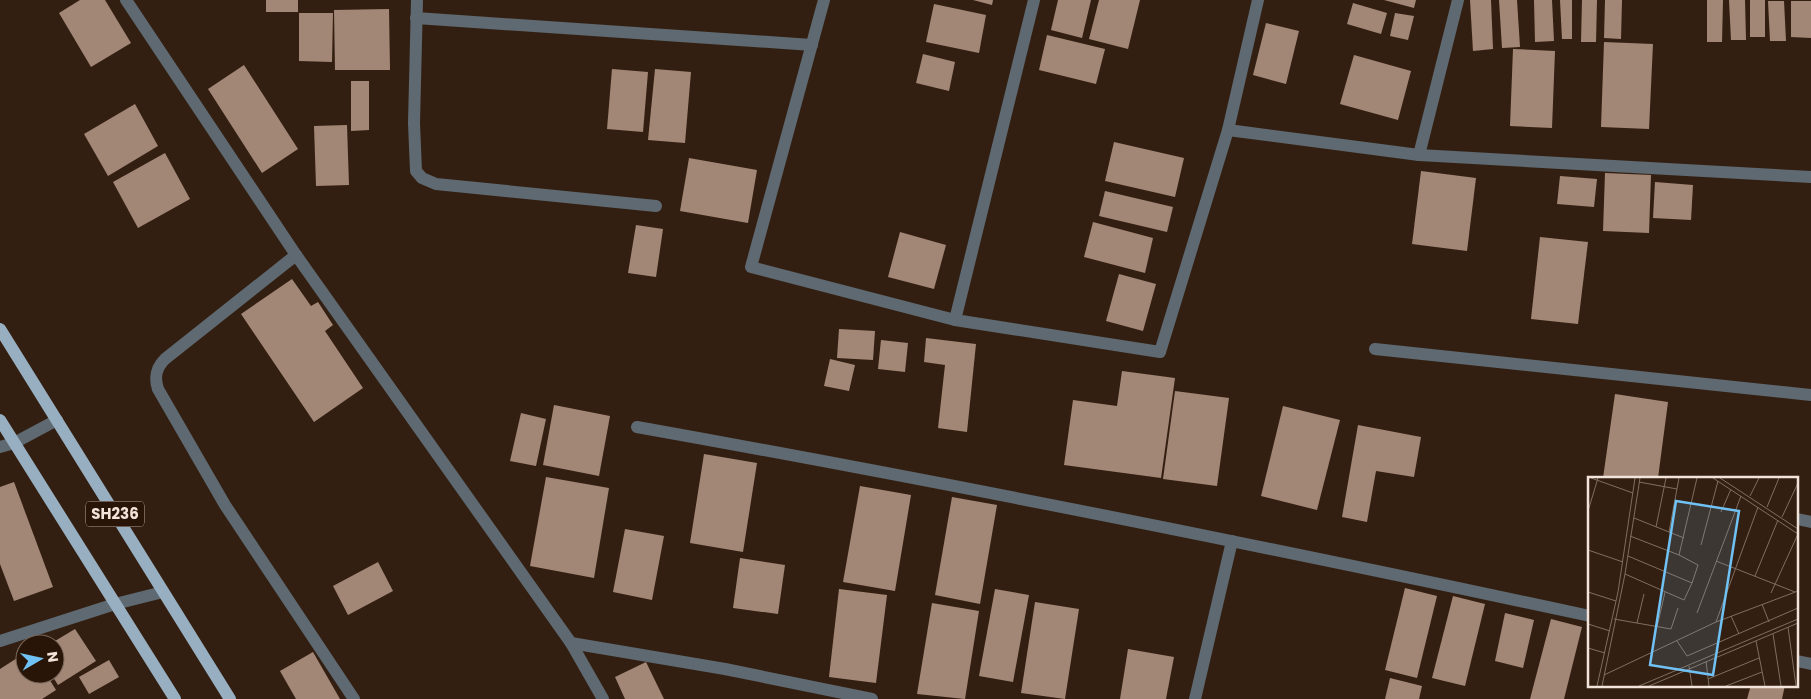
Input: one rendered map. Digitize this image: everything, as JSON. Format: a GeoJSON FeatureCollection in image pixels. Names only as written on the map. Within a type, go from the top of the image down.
{"type":"FeatureCollection","features":[{"type":"Feature","properties":{"kind":"main road","name":"SH236"},"geometry":{"type":"LineString","coordinates":[[0,329],[230,699]]}},
{"type":"Feature","properties":{"kind":"main road","name":"SH236"},"geometry":{"type":"LineString","coordinates":[[0,420],[175,699]]}},
{"type":"Feature","properties":{"kind":"street"},"geometry":{"type":"LineString","coordinates":[[126,0],[296,255],[571,643],[603,699]]}},
{"type":"Feature","properties":{"kind":"street"},"geometry":{"type":"LineString","coordinates":[[417,0],[414,123],[416,171],[422,178],[436,184],[656,206]]}},
{"type":"Feature","properties":{"kind":"street"},"geometry":{"type":"LineString","coordinates":[[824,0],[751,266],[955,320],[1160,352],[1228,130],[1258,0]]}},
{"type":"Feature","properties":{"kind":"street"},"geometry":{"type":"LineString","coordinates":[[955,320],[1034,0]]}},
{"type":"Feature","properties":{"kind":"street"},"geometry":{"type":"LineString","coordinates":[[1419,155],[1458,0]]}},
{"type":"Feature","properties":{"kind":"street"},"geometry":{"type":"LineString","coordinates":[[416,18],[812,45]]}},
{"type":"Feature","properties":{"kind":"street"},"geometry":{"type":"LineString","coordinates":[[1228,130],[1419,155],[1811,177]]}},
{"type":"Feature","properties":{"kind":"street"},"geometry":{"type":"LineString","coordinates":[[296,255],[165,359],[156,371],[155,380],[158,389],[226,504],[354,699]]}},
{"type":"Feature","properties":{"kind":"street"},"geometry":{"type":"LineString","coordinates":[[1375,349],[1811,395]]}},
{"type":"Feature","properties":{"kind":"street"},"geometry":{"type":"LineString","coordinates":[[0,447],[14,443],[57,420]]}},
{"type":"Feature","properties":{"kind":"street"},"geometry":{"type":"LineString","coordinates":[[637,427],[815,459],[1232,540],[1588,616]]}},
{"type":"Feature","properties":{"kind":"street"},"geometry":{"type":"LineString","coordinates":[[1798,519],[1811,522]]}},
{"type":"Feature","properties":{"kind":"street"},"geometry":{"type":"LineString","coordinates":[[1195,699],[1232,540]]}},
{"type":"Feature","properties":{"kind":"street"},"geometry":{"type":"LineString","coordinates":[[0,641],[115,604],[163,592]]}},
{"type":"Feature","properties":{"kind":"street"},"geometry":{"type":"LineString","coordinates":[[571,643],[725,669],[872,699]]}},
{"type":"Feature","properties":{"kind":"street"},"geometry":{"type":"LineString","coordinates":[[1798,662],[1811,664]]}},
{"type":"Feature","properties":{"kind":"building"},"geometry":{"type":"Polygon","coordinates":[[[80,0],[105,0],[131,43],[91,67],[59,13],[80,0]]]}},
{"type":"Feature","properties":{"kind":"building"},"geometry":{"type":"Polygon","coordinates":[[[266,0],[298,0],[298,12],[266,12],[266,0]]]}},
{"type":"Feature","properties":{"kind":"building"},"geometry":{"type":"Polygon","coordinates":[[[973,0],[993,0],[992,5],[973,0]]]}},
{"type":"Feature","properties":{"kind":"building"},"geometry":{"type":"Polygon","coordinates":[[[1058,0],[1091,0],[1082,38],[1051,30],[1058,0]]]}},
{"type":"Feature","properties":{"kind":"building"},"geometry":{"type":"Polygon","coordinates":[[[1099,0],[1140,0],[1128,49],[1089,39],[1099,0]]]}},
{"type":"Feature","properties":{"kind":"building"},"geometry":{"type":"Polygon","coordinates":[[[1384,0],[1416,0],[1414,8],[1384,0]]]}},
{"type":"Feature","properties":{"kind":"building"},"geometry":{"type":"Polygon","coordinates":[[[1470,0],[1491,0],[1493,49],[1473,51],[1470,0]]]}},
{"type":"Feature","properties":{"kind":"building"},"geometry":{"type":"Polygon","coordinates":[[[1499,0],[1517,0],[1520,47],[1502,48],[1499,0]]]}},
{"type":"Feature","properties":{"kind":"building"},"geometry":{"type":"Polygon","coordinates":[[[1534,0],[1552,0],[1554,41],[1535,42],[1534,0]]]}},
{"type":"Feature","properties":{"kind":"building"},"geometry":{"type":"Polygon","coordinates":[[[1560,0],[1572,0],[1572,39],[1562,39],[1560,0]]]}},
{"type":"Feature","properties":{"kind":"building"},"geometry":{"type":"Polygon","coordinates":[[[1582,0],[1597,0],[1596,42],[1581,42],[1582,0]]]}},
{"type":"Feature","properties":{"kind":"building"},"geometry":{"type":"Polygon","coordinates":[[[1605,0],[1622,0],[1621,39],[1604,38],[1605,0]]]}},
{"type":"Feature","properties":{"kind":"building"},"geometry":{"type":"Polygon","coordinates":[[[1707,0],[1723,0],[1722,42],[1707,42],[1707,0]]]}},
{"type":"Feature","properties":{"kind":"building"},"geometry":{"type":"Polygon","coordinates":[[[1729,0],[1745,0],[1746,40],[1731,40],[1729,0]]]}},
{"type":"Feature","properties":{"kind":"building"},"geometry":{"type":"Polygon","coordinates":[[[1750,0],[1765,0],[1765,37],[1750,37],[1750,0]]]}},
{"type":"Feature","properties":{"kind":"building"},"geometry":{"type":"Polygon","coordinates":[[[1768,1],[1784,1],[1786,41],[1770,41],[1768,1]]]}},
{"type":"Feature","properties":{"kind":"building"},"geometry":{"type":"Polygon","coordinates":[[[1791,1],[1811,1],[1811,38],[1791,37],[1791,1]]]}},
{"type":"Feature","properties":{"kind":"building"},"geometry":{"type":"Polygon","coordinates":[[[1353,3],[1387,13],[1381,34],[1347,24],[1353,3]]]}},
{"type":"Feature","properties":{"kind":"building"},"geometry":{"type":"Polygon","coordinates":[[[934,4],[986,15],[979,53],[926,42],[934,4]]]}},
{"type":"Feature","properties":{"kind":"building"},"geometry":{"type":"Polygon","coordinates":[[[389,9],[390,70],[335,70],[334,10],[389,9]]]}},
{"type":"Feature","properties":{"kind":"building"},"geometry":{"type":"Polygon","coordinates":[[[299,13],[333,13],[332,62],[299,61],[299,13]]]}},
{"type":"Feature","properties":{"kind":"building"},"geometry":{"type":"Polygon","coordinates":[[[1395,13],[1414,16],[1408,40],[1390,36],[1395,13]]]}},
{"type":"Feature","properties":{"kind":"building"},"geometry":{"type":"Polygon","coordinates":[[[1266,23],[1299,31],[1286,84],[1253,75],[1266,23]]]}},
{"type":"Feature","properties":{"kind":"building"},"geometry":{"type":"Polygon","coordinates":[[[1047,35],[1105,49],[1096,84],[1039,70],[1047,35]]]}},
{"type":"Feature","properties":{"kind":"building"},"geometry":{"type":"Polygon","coordinates":[[[1604,42],[1653,44],[1649,129],[1601,127],[1604,42]]]}},
{"type":"Feature","properties":{"kind":"building"},"geometry":{"type":"Polygon","coordinates":[[[1513,49],[1555,51],[1552,128],[1510,126],[1513,49]]]}},
{"type":"Feature","properties":{"kind":"building"},"geometry":{"type":"Polygon","coordinates":[[[923,54],[955,62],[949,91],[916,83],[923,54]]]}},
{"type":"Feature","properties":{"kind":"building"},"geometry":{"type":"Polygon","coordinates":[[[1354,55],[1411,71],[1398,120],[1340,104],[1354,55]]]}},
{"type":"Feature","properties":{"kind":"building"},"geometry":{"type":"Polygon","coordinates":[[[244,65],[298,149],[262,173],[208,89],[244,65]]]}},
{"type":"Feature","properties":{"kind":"building"},"geometry":{"type":"Polygon","coordinates":[[[612,69],[648,72],[643,132],[607,129],[612,69]]]}},
{"type":"Feature","properties":{"kind":"building"},"geometry":{"type":"Polygon","coordinates":[[[655,69],[691,72],[685,143],[648,140],[655,69]]]}},
{"type":"Feature","properties":{"kind":"building"},"geometry":{"type":"Polygon","coordinates":[[[351,81],[369,81],[369,130],[351,131],[351,81]]]}},
{"type":"Feature","properties":{"kind":"building"},"geometry":{"type":"Polygon","coordinates":[[[135,104],[158,146],[108,176],[84,134],[135,104]]]}},
{"type":"Feature","properties":{"kind":"building"},"geometry":{"type":"Polygon","coordinates":[[[347,125],[349,185],[316,186],[314,126],[347,125]]]}},
{"type":"Feature","properties":{"kind":"building"},"geometry":{"type":"Polygon","coordinates":[[[1114,142],[1184,158],[1175,197],[1105,181],[1114,142]]]}},
{"type":"Feature","properties":{"kind":"building"},"geometry":{"type":"Polygon","coordinates":[[[165,153],[190,199],[138,228],[113,182],[165,153]]]}},
{"type":"Feature","properties":{"kind":"building"},"geometry":{"type":"Polygon","coordinates":[[[689,158],[757,170],[748,223],[680,211],[689,158]]]}},
{"type":"Feature","properties":{"kind":"building"},"geometry":{"type":"Polygon","coordinates":[[[1421,171],[1476,178],[1467,251],[1412,244],[1421,171]]]}},
{"type":"Feature","properties":{"kind":"building"},"geometry":{"type":"Polygon","coordinates":[[[1605,173],[1651,175],[1649,233],[1603,231],[1605,173]]]}},
{"type":"Feature","properties":{"kind":"building"},"geometry":{"type":"Polygon","coordinates":[[[1560,176],[1597,179],[1594,207],[1557,204],[1560,176]]]}},
{"type":"Feature","properties":{"kind":"building"},"geometry":{"type":"Polygon","coordinates":[[[1655,182],[1693,185],[1691,220],[1653,218],[1655,182]]]}},
{"type":"Feature","properties":{"kind":"building"},"geometry":{"type":"Polygon","coordinates":[[[1105,191],[1173,207],[1167,232],[1099,216],[1105,191]]]}},
{"type":"Feature","properties":{"kind":"building"},"geometry":{"type":"Polygon","coordinates":[[[1093,222],[1153,238],[1145,273],[1084,257],[1093,222]]]}},
{"type":"Feature","properties":{"kind":"building"},"geometry":{"type":"Polygon","coordinates":[[[636,225],[663,229],[656,277],[628,273],[636,225]]]}},
{"type":"Feature","properties":{"kind":"building"},"geometry":{"type":"Polygon","coordinates":[[[900,232],[946,245],[934,289],[888,277],[900,232]]]}},
{"type":"Feature","properties":{"kind":"building"},"geometry":{"type":"Polygon","coordinates":[[[1540,237],[1588,242],[1578,324],[1531,319],[1540,237]]]}},
{"type":"Feature","properties":{"kind":"building"},"geometry":{"type":"Polygon","coordinates":[[[1119,274],[1156,284],[1143,331],[1106,321],[1119,274]]]}},
{"type":"Feature","properties":{"kind":"building"},"geometry":{"type":"Polygon","coordinates":[[[292,279],[311,306],[318,302],[333,325],[325,331],[363,388],[314,422],[241,314],[292,279]]]}},
{"type":"Feature","properties":{"kind":"building"},"geometry":{"type":"Polygon","coordinates":[[[839,329],[875,331],[873,360],[837,358],[839,329]]]}},
{"type":"Feature","properties":{"kind":"building"},"geometry":{"type":"Polygon","coordinates":[[[926,338],[976,344],[967,432],[938,428],[945,365],[924,362],[926,338]]]}},
{"type":"Feature","properties":{"kind":"building"},"geometry":{"type":"Polygon","coordinates":[[[881,340],[908,343],[905,372],[878,369],[881,340]]]}},
{"type":"Feature","properties":{"kind":"building"},"geometry":{"type":"Polygon","coordinates":[[[830,359],[855,365],[849,391],[824,386],[830,359]]]}},
{"type":"Feature","properties":{"kind":"building"},"geometry":{"type":"Polygon","coordinates":[[[1122,371],[1175,378],[1161,478],[1064,465],[1073,400],[1117,406],[1122,371]]]}},
{"type":"Feature","properties":{"kind":"building"},"geometry":{"type":"Polygon","coordinates":[[[1175,391],[1229,398],[1217,486],[1163,479],[1175,391]]]}},
{"type":"Feature","properties":{"kind":"building"},"geometry":{"type":"Polygon","coordinates":[[[1615,394],[1668,402],[1658,477],[1603,477],[1615,394]]]}},
{"type":"Feature","properties":{"kind":"building"},"geometry":{"type":"Polygon","coordinates":[[[554,405],[610,416],[599,476],[543,465],[554,405]]]}},
{"type":"Feature","properties":{"kind":"building"},"geometry":{"type":"Polygon","coordinates":[[[1283,406],[1340,420],[1317,510],[1261,496],[1283,406]]]}},
{"type":"Feature","properties":{"kind":"building"},"geometry":{"type":"Polygon","coordinates":[[[521,413],[546,419],[536,466],[510,461],[521,413]]]}},
{"type":"Feature","properties":{"kind":"building"},"geometry":{"type":"Polygon","coordinates":[[[1358,425],[1421,437],[1414,477],[1376,471],[1367,522],[1342,517],[1358,425]]]}},
{"type":"Feature","properties":{"kind":"building"},"geometry":{"type":"Polygon","coordinates":[[[704,454],[757,463],[743,552],[690,543],[704,454]]]}},
{"type":"Feature","properties":{"kind":"building"},"geometry":{"type":"Polygon","coordinates":[[[546,477],[609,488],[594,578],[530,566],[546,477]]]}},
{"type":"Feature","properties":{"kind":"building"},"geometry":{"type":"Polygon","coordinates":[[[14,482],[53,587],[14,601],[0,564],[0,487],[14,482]]]}},
{"type":"Feature","properties":{"kind":"building"},"geometry":{"type":"Polygon","coordinates":[[[860,486],[911,495],[895,591],[843,582],[860,486]]]}},
{"type":"Feature","properties":{"kind":"building"},"geometry":{"type":"Polygon","coordinates":[[[952,497],[997,505],[980,604],[935,595],[952,497]]]}},
{"type":"Feature","properties":{"kind":"building"},"geometry":{"type":"Polygon","coordinates":[[[625,529],[664,536],[652,600],[613,592],[625,529]]]}},
{"type":"Feature","properties":{"kind":"building"},"geometry":{"type":"Polygon","coordinates":[[[740,558],[785,565],[778,614],[733,608],[740,558]]]}},
{"type":"Feature","properties":{"kind":"building"},"geometry":{"type":"Polygon","coordinates":[[[378,562],[393,591],[348,615],[333,586],[378,562]]]}},
{"type":"Feature","properties":{"kind":"building"},"geometry":{"type":"Polygon","coordinates":[[[1405,588],[1437,596],[1417,678],[1385,670],[1405,588]]]}},
{"type":"Feature","properties":{"kind":"building"},"geometry":{"type":"Polygon","coordinates":[[[839,589],[887,595],[876,683],[829,677],[839,589]]]}},
{"type":"Feature","properties":{"kind":"building"},"geometry":{"type":"Polygon","coordinates":[[[995,589],[1029,595],[1013,682],[979,676],[995,589]]]}},
{"type":"Feature","properties":{"kind":"building"},"geometry":{"type":"Polygon","coordinates":[[[1453,596],[1485,604],[1465,686],[1432,678],[1453,596]]]}},
{"type":"Feature","properties":{"kind":"building"},"geometry":{"type":"Polygon","coordinates":[[[1035,602],[1079,609],[1065,699],[1021,693],[1035,602]]]}},
{"type":"Feature","properties":{"kind":"building"},"geometry":{"type":"Polygon","coordinates":[[[932,603],[979,611],[965,699],[917,694],[932,603]]]}},
{"type":"Feature","properties":{"kind":"building"},"geometry":{"type":"Polygon","coordinates":[[[1505,613],[1534,620],[1523,668],[1495,661],[1505,613]]]}},
{"type":"Feature","properties":{"kind":"building"},"geometry":{"type":"Polygon","coordinates":[[[1551,619],[1582,627],[1564,699],[1530,699],[1551,619]]]}},
{"type":"Feature","properties":{"kind":"building"},"geometry":{"type":"Polygon","coordinates":[[[75,629],[96,661],[65,681],[65,635],[75,629]]]}},
{"type":"Feature","properties":{"kind":"building"},"geometry":{"type":"Polygon","coordinates":[[[1128,649],[1174,657],[1166,699],[1120,699],[1128,649]]]}},
{"type":"Feature","properties":{"kind":"building"},"geometry":{"type":"Polygon","coordinates":[[[313,652],[340,699],[296,699],[280,671],[313,652]]]}},
{"type":"Feature","properties":{"kind":"building"},"geometry":{"type":"Polygon","coordinates":[[[15,659],[15,684],[52,684],[56,690],[42,699],[0,699],[0,669],[15,659]]]}},
{"type":"Feature","properties":{"kind":"building"},"geometry":{"type":"Polygon","coordinates":[[[109,660],[119,677],[89,694],[79,677],[109,660]]]}},
{"type":"Feature","properties":{"kind":"building"},"geometry":{"type":"Polygon","coordinates":[[[646,662],[664,699],[625,699],[615,677],[646,662]]]}},
{"type":"Feature","properties":{"kind":"building"},"geometry":{"type":"Polygon","coordinates":[[[1390,678],[1422,686],[1419,699],[1385,699],[1390,678]]]}},
{"type":"Feature","properties":{"kind":"building"},"geometry":{"type":"Polygon","coordinates":[[[1751,686],[1785,686],[1782,699],[1747,699],[1751,686]]]}}]}
